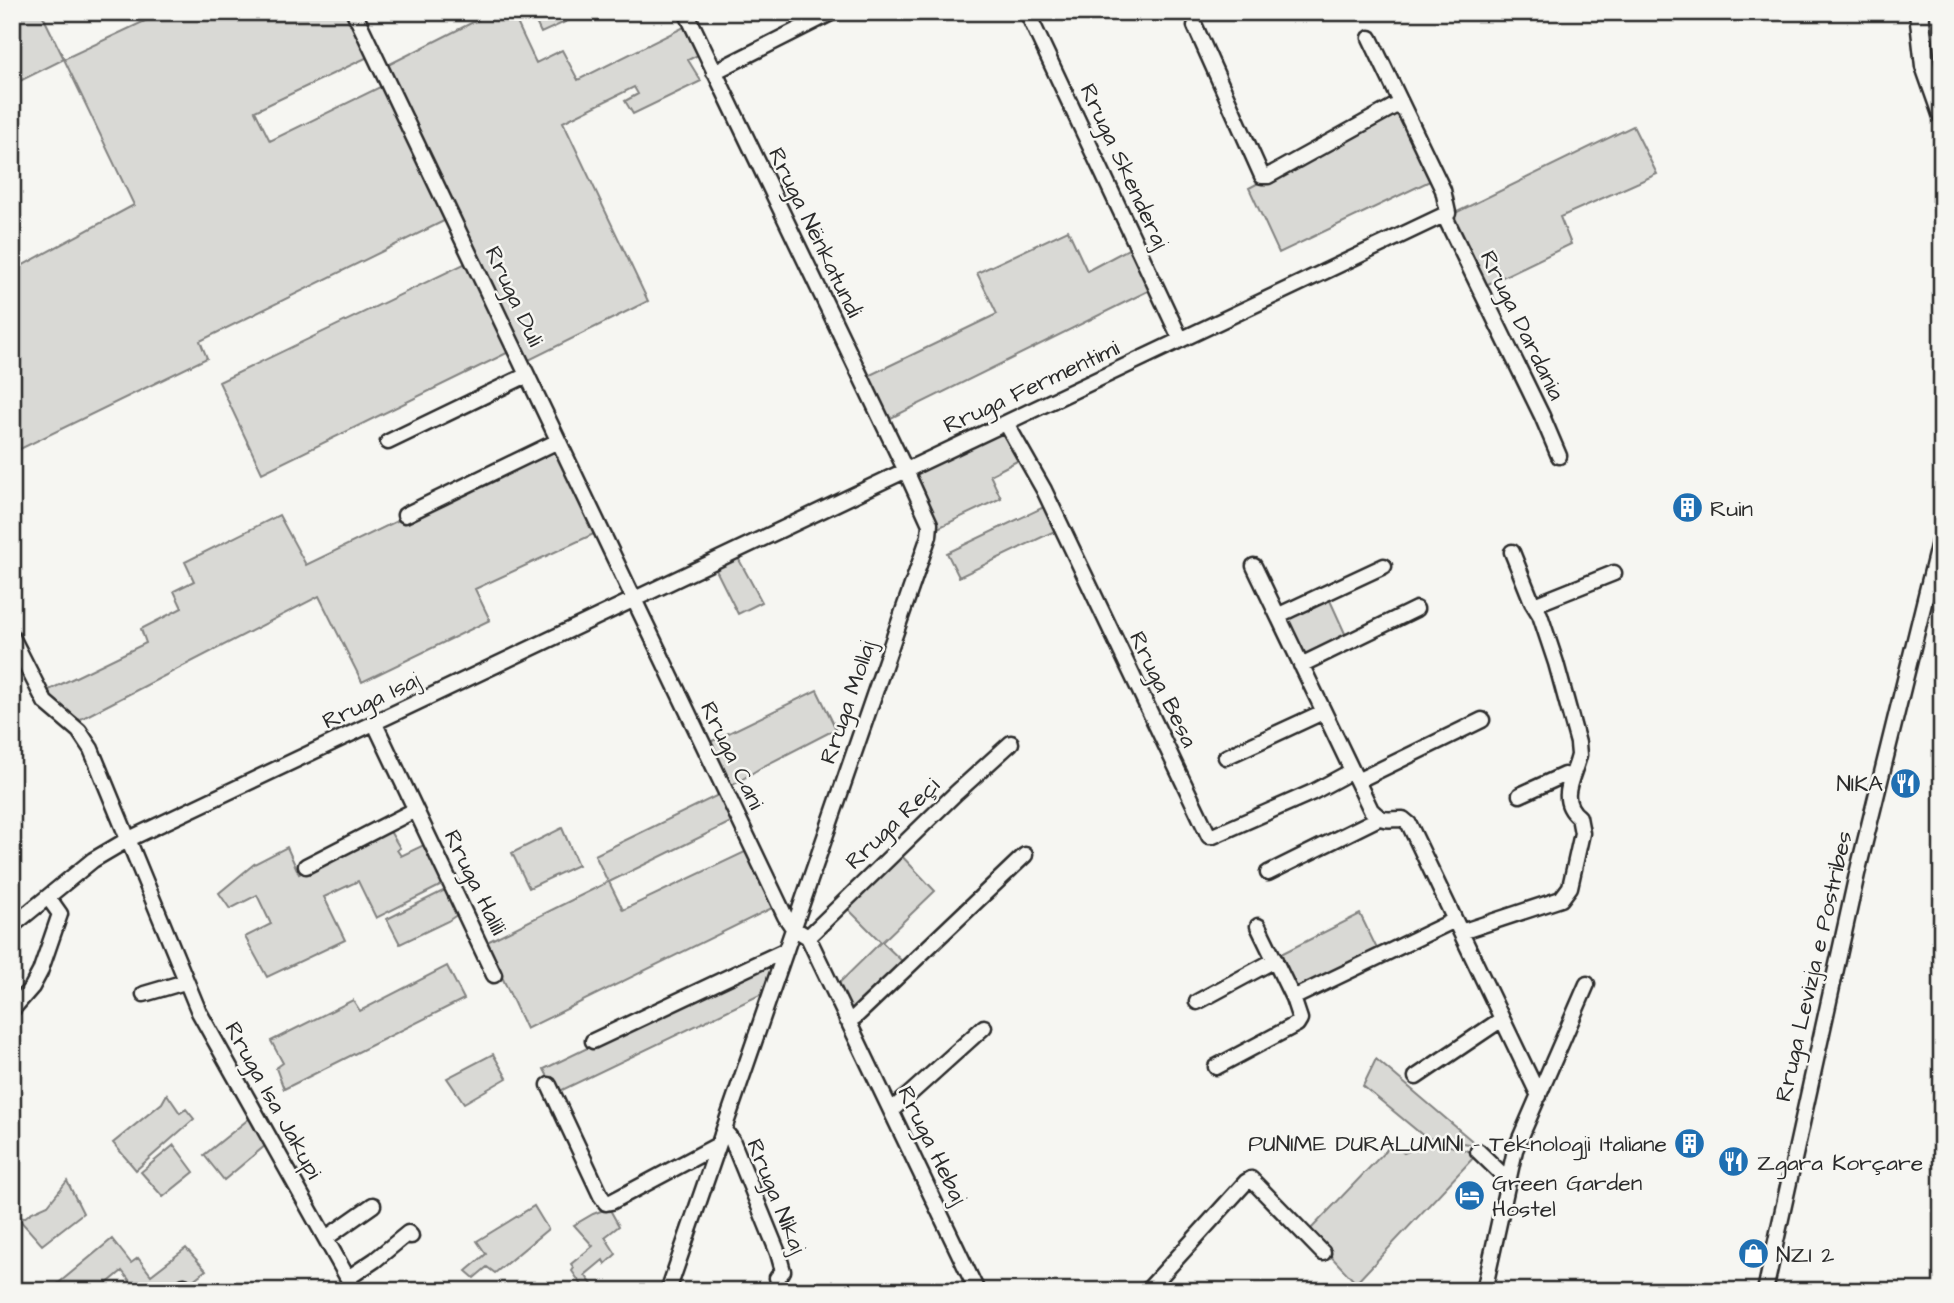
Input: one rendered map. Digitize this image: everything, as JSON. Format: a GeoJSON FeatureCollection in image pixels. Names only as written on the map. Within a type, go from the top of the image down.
{"type":"FeatureCollection","features":[{"type":"Feature","properties":{"kind":"main road"},"geometry":{"type":"LineString","coordinates":[[1919,12],[1925,66],[1942,114]]}},
{"type":"Feature","properties":{"kind":"street","name":"Rruga Duli"},"geometry":{"type":"LineString","coordinates":[[354,12],[634,600]]}},
{"type":"Feature","properties":{"kind":"street","name":"Rruga Nënkatundi"},"geometry":{"type":"LineString","coordinates":[[686,12],[906,471]]}},
{"type":"Feature","properties":{"kind":"street"},"geometry":{"type":"LineString","coordinates":[[715,72],[833,12]]}},
{"type":"Feature","properties":{"kind":"street","name":"Rruga Skenderaj"},"geometry":{"type":"LineString","coordinates":[[1027,12],[1181,340]]}},
{"type":"Feature","properties":{"kind":"street"},"geometry":{"type":"LineString","coordinates":[[1195,26],[1262,176],[1268,176],[1393,107],[1404,109]]}},
{"type":"Feature","properties":{"kind":"street","name":"Rruga Dardania"},"geometry":{"type":"LineString","coordinates":[[1370,38],[1443,190],[1446,214],[1559,456]]}},
{"type":"Feature","properties":{"kind":"street","name":"Rruga Fermentimi"},"geometry":{"type":"LineString","coordinates":[[634,600],[1446,214]]}},
{"type":"Feature","properties":{"kind":"street"},"geometry":{"type":"LineString","coordinates":[[388,442],[527,375]]}},
{"type":"Feature","properties":{"kind":"street","name":"Rruga Besa"},"geometry":{"type":"LineString","coordinates":[[1006,423],[1044,490],[1209,836],[1354,776]]}},
{"type":"Feature","properties":{"kind":"street"},"geometry":{"type":"LineString","coordinates":[[405,515],[558,441]]}},
{"type":"Feature","properties":{"kind":"street","name":"Rruga Mollaj"},"geometry":{"type":"LineString","coordinates":[[668,1291],[929,536],[930,524],[906,471]]}},
{"type":"Feature","properties":{"kind":"street","name":"Rruga Levizja e Postribes"},"geometry":{"type":"LineString","coordinates":[[1765,1291],[1859,862],[1942,530]]}},
{"type":"Feature","properties":{"kind":"street"},"geometry":{"type":"LineString","coordinates":[[1293,998],[1458,926],[1561,899],[1570,887],[1582,833],[1579,817],[1572,812],[1568,795],[1570,776],[1579,755],[1578,743],[1556,663],[1512,552]]}},
{"type":"Feature","properties":{"kind":"street"},"geometry":{"type":"LineString","coordinates":[[1254,566],[1371,810],[1379,818],[1403,819],[1409,824],[1538,1096]]}},
{"type":"Feature","properties":{"kind":"street"},"geometry":{"type":"LineString","coordinates":[[1279,615],[1384,566]]}},
{"type":"Feature","properties":{"kind":"street"},"geometry":{"type":"LineString","coordinates":[[1534,605],[1614,573]]}},
{"type":"Feature","properties":{"kind":"street","name":"Rruga Isaj"},"geometry":{"type":"LineString","coordinates":[[12,926],[93,860],[127,841],[634,600]]}},
{"type":"Feature","properties":{"kind":"street","name":"Rruga Cani"},"geometry":{"type":"LineString","coordinates":[[634,600],[793,928]]}},
{"type":"Feature","properties":{"kind":"street"},"geometry":{"type":"LineString","coordinates":[[1301,665],[1416,609]]}},
{"type":"Feature","properties":{"kind":"street","name":"Rruga Isa Jakupi"},"geometry":{"type":"LineString","coordinates":[[12,636],[45,702],[69,721],[86,740],[185,982],[351,1284],[375,1259],[408,1233],[411,1236]]}},
{"type":"Feature","properties":{"kind":"street"},"geometry":{"type":"LineString","coordinates":[[1226,757],[1323,712]]}},
{"type":"Feature","properties":{"kind":"street"},"geometry":{"type":"LineString","coordinates":[[1354,776],[1482,720]]}},
{"type":"Feature","properties":{"kind":"street","name":"Rruga Halili"},"geometry":{"type":"LineString","coordinates":[[375,724],[495,975]]}},
{"type":"Feature","properties":{"kind":"street","name":"Rruga Reçi"},"geometry":{"type":"LineString","coordinates":[[808,937],[1011,743]]}},
{"type":"Feature","properties":{"kind":"street"},"geometry":{"type":"LineString","coordinates":[[1520,794],[1564,775],[1570,776]]}},
{"type":"Feature","properties":{"kind":"street"},"geometry":{"type":"LineString","coordinates":[[306,866],[415,810]]}},
{"type":"Feature","properties":{"kind":"street"},"geometry":{"type":"LineString","coordinates":[[1268,873],[1379,818]]}},
{"type":"Feature","properties":{"kind":"street"},"geometry":{"type":"LineString","coordinates":[[847,1020],[855,1017],[1025,855]]}},
{"type":"Feature","properties":{"kind":"street"},"geometry":{"type":"LineString","coordinates":[[12,1010],[32,987],[40,972],[60,914],[48,897]]}},
{"type":"Feature","properties":{"kind":"street"},"geometry":{"type":"LineString","coordinates":[[1216,1067],[1297,1024],[1300,1019],[1293,998],[1258,926]]}},
{"type":"Feature","properties":{"kind":"street"},"geometry":{"type":"LineString","coordinates":[[793,928],[808,937]]}},
{"type":"Feature","properties":{"kind":"street","name":"Rruga Hebaj"},"geometry":{"type":"LineString","coordinates":[[808,937],[977,1291]]}},
{"type":"Feature","properties":{"kind":"street"},"geometry":{"type":"LineString","coordinates":[[593,1041],[786,950]]}},
{"type":"Feature","properties":{"kind":"street"},"geometry":{"type":"LineString","coordinates":[[1197,1002],[1275,960]]}},
{"type":"Feature","properties":{"kind":"street"},"geometry":{"type":"LineString","coordinates":[[144,994],[185,982]]}},
{"type":"Feature","properties":{"kind":"street"},"geometry":{"type":"LineString","coordinates":[[1484,1291],[1515,1150],[1587,984]]}},
{"type":"Feature","properties":{"kind":"street"},"geometry":{"type":"LineString","coordinates":[[1416,1077],[1502,1019]]}},
{"type":"Feature","properties":{"kind":"street"},"geometry":{"type":"LineString","coordinates":[[891,1111],[984,1027]]}},
{"type":"Feature","properties":{"kind":"street"},"geometry":{"type":"LineString","coordinates":[[548,1085],[606,1203],[720,1140]]}},
{"type":"Feature","properties":{"kind":"street","name":"Rruga Nikaj"},"geometry":{"type":"LineString","coordinates":[[720,1140],[728,1135],[732,1140],[779,1253],[783,1271],[777,1278]]}},
{"type":"Feature","properties":{"kind":"street"},"geometry":{"type":"LineString","coordinates":[[1478,1151],[1509,1181]]}},
{"type":"Feature","properties":{"kind":"street"},"geometry":{"type":"LineString","coordinates":[[1147,1291],[1251,1179],[1255,1180],[1323,1253]]}},
{"type":"Feature","properties":{"kind":"street"},"geometry":{"type":"LineString","coordinates":[[326,1238],[373,1205]]}},
{"type":"Feature","properties":{"kind":"shaded area"},"geometry":{"type":"Polygon","coordinates":[[[12,12],[41,12],[64,59],[12,85],[12,12]]]}},
{"type":"Feature","properties":{"kind":"shaded area"},"geometry":{"type":"Polygon","coordinates":[[[164,12],[348,12],[370,56],[255,111],[270,141],[384,85],[450,218],[200,341],[207,358],[12,453],[12,271],[134,205],[64,59],[164,12]]]}},
{"type":"Feature","properties":{"kind":"shaded area"},"geometry":{"type":"Polygon","coordinates":[[[493,12],[512,12],[536,63],[562,50],[578,80],[684,27],[698,55],[688,60],[701,81],[633,114],[625,101],[638,94],[634,87],[563,122],[648,301],[527,361],[484,265],[446,193],[386,66],[493,12]]]}},
{"type":"Feature","properties":{"kind":"shaded area"},"geometry":{"type":"Polygon","coordinates":[[[531,12],[587,12],[541,33],[531,12]]]}},
{"type":"Feature","properties":{"kind":"shaded area"},"geometry":{"type":"Polygon","coordinates":[[[1399,110],[1434,179],[1279,253],[1249,188],[1399,110]]]}},
{"type":"Feature","properties":{"kind":"shaded area"},"geometry":{"type":"Polygon","coordinates":[[[1633,126],[1657,174],[1560,217],[1571,244],[1484,286],[1449,216],[1633,126]]]}},
{"type":"Feature","properties":{"kind":"shaded area"},"geometry":{"type":"Polygon","coordinates":[[[1068,230],[1087,271],[1132,247],[1152,289],[889,419],[868,376],[997,314],[977,273],[1068,230]]]}},
{"type":"Feature","properties":{"kind":"shaded area"},"geometry":{"type":"Polygon","coordinates":[[[466,263],[469,264],[511,351],[262,473],[219,382],[466,263]]]}},
{"type":"Feature","properties":{"kind":"shaded area"},"geometry":{"type":"Polygon","coordinates":[[[998,434],[1005,434],[1021,459],[990,475],[1001,498],[938,528],[915,474],[998,434]]]}},
{"type":"Feature","properties":{"kind":"shaded area"},"geometry":{"type":"Polygon","coordinates":[[[550,447],[557,447],[598,532],[475,589],[490,620],[362,682],[319,596],[77,721],[55,704],[47,691],[146,643],[141,629],[182,608],[174,591],[194,581],[185,562],[279,515],[306,565],[550,447]]]}},
{"type":"Feature","properties":{"kind":"shaded area"},"geometry":{"type":"Polygon","coordinates":[[[1048,505],[1059,529],[959,577],[947,553],[1048,505]]]}},
{"type":"Feature","properties":{"kind":"shaded area"},"geometry":{"type":"Polygon","coordinates":[[[737,556],[762,602],[738,614],[714,566],[737,556]]]}},
{"type":"Feature","properties":{"kind":"shaded area"},"geometry":{"type":"Polygon","coordinates":[[[1328,596],[1348,640],[1303,660],[1287,621],[1289,614],[1328,596]]]}},
{"type":"Feature","properties":{"kind":"shaded area"},"geometry":{"type":"Polygon","coordinates":[[[817,690],[836,729],[762,767],[728,788],[708,743],[817,690]]]}},
{"type":"Feature","properties":{"kind":"shaded area"},"geometry":{"type":"Polygon","coordinates":[[[722,793],[735,820],[609,882],[623,910],[749,850],[776,906],[526,1029],[483,944],[608,882],[595,855],[722,793]]]}},
{"type":"Feature","properties":{"kind":"shaded area"},"geometry":{"type":"Polygon","coordinates":[[[388,828],[400,848],[397,850],[401,856],[428,843],[446,883],[376,918],[358,881],[324,897],[345,940],[267,977],[245,937],[271,924],[257,895],[230,909],[219,893],[254,864],[287,847],[299,874],[388,828]]]}},
{"type":"Feature","properties":{"kind":"shaded area"},"geometry":{"type":"Polygon","coordinates":[[[562,828],[578,865],[529,888],[512,853],[562,828]]]}},
{"type":"Feature","properties":{"kind":"shaded area"},"geometry":{"type":"Polygon","coordinates":[[[898,852],[935,891],[882,942],[906,965],[852,1014],[834,988],[881,942],[844,905],[898,852]]]}},
{"type":"Feature","properties":{"kind":"shaded area"},"geometry":{"type":"Polygon","coordinates":[[[449,888],[461,912],[400,944],[387,919],[449,888]]]}},
{"type":"Feature","properties":{"kind":"shaded area"},"geometry":{"type":"Polygon","coordinates":[[[1360,914],[1379,953],[1297,991],[1277,956],[1360,914]]]}},
{"type":"Feature","properties":{"kind":"shaded area"},"geometry":{"type":"Polygon","coordinates":[[[771,959],[777,961],[766,992],[556,1093],[544,1069],[771,959]]]}},
{"type":"Feature","properties":{"kind":"shaded area"},"geometry":{"type":"Polygon","coordinates":[[[447,966],[464,999],[284,1089],[276,1068],[283,1063],[271,1041],[353,1000],[360,1011],[447,966]]]}},
{"type":"Feature","properties":{"kind":"shaded area"},"geometry":{"type":"Polygon","coordinates":[[[493,1054],[507,1078],[464,1103],[447,1078],[493,1054]]]}},
{"type":"Feature","properties":{"kind":"shaded area"},"geometry":{"type":"Polygon","coordinates":[[[1376,1059],[1477,1145],[1426,1138],[1363,1086],[1376,1059]]]}},
{"type":"Feature","properties":{"kind":"shaded area"},"geometry":{"type":"Polygon","coordinates":[[[167,1094],[180,1113],[186,1109],[194,1119],[136,1170],[113,1143],[162,1103],[167,1094]]]}},
{"type":"Feature","properties":{"kind":"shaded area"},"geometry":{"type":"Polygon","coordinates":[[[250,1118],[266,1145],[224,1180],[204,1155],[250,1118]]]}},
{"type":"Feature","properties":{"kind":"shaded area"},"geometry":{"type":"Polygon","coordinates":[[[1392,1144],[1404,1153],[1420,1145],[1432,1144],[1457,1148],[1476,1155],[1356,1283],[1308,1232],[1392,1144]]]}},
{"type":"Feature","properties":{"kind":"shaded area"},"geometry":{"type":"Polygon","coordinates":[[[174,1145],[194,1172],[163,1197],[141,1172],[174,1145]]]}},
{"type":"Feature","properties":{"kind":"shaded area"},"geometry":{"type":"Polygon","coordinates":[[[67,1181],[83,1213],[42,1245],[17,1217],[24,1218],[48,1205],[67,1181]]]}},
{"type":"Feature","properties":{"kind":"shaded area"},"geometry":{"type":"Polygon","coordinates":[[[534,1206],[548,1229],[495,1273],[487,1267],[474,1278],[466,1271],[486,1254],[477,1241],[534,1206]]]}},
{"type":"Feature","properties":{"kind":"shaded area"},"geometry":{"type":"Polygon","coordinates":[[[609,1208],[619,1226],[605,1237],[616,1254],[605,1264],[603,1260],[585,1275],[597,1291],[586,1291],[572,1271],[574,1268],[571,1264],[593,1246],[574,1225],[609,1208]]]}},
{"type":"Feature","properties":{"kind":"shaded area"},"geometry":{"type":"Polygon","coordinates":[[[112,1239],[131,1263],[138,1258],[151,1275],[186,1248],[206,1270],[188,1284],[176,1280],[163,1291],[138,1291],[122,1271],[98,1291],[49,1291],[112,1239]]]}},
{"type":"Feature","properties":{"kind":"place","name":"Ruin"},"geometry":{"type":"Point","coordinates":[1687,508]}},
{"type":"Feature","properties":{"kind":"place","name":"NIKA"},"geometry":{"type":"Point","coordinates":[1906,783]}},
{"type":"Feature","properties":{"kind":"place","name":"PUNIME DURALUMINI - Teknologji Italiane"},"geometry":{"type":"Point","coordinates":[1690,1143]}},
{"type":"Feature","properties":{"kind":"place","name":"Zgara Korçare"},"geometry":{"type":"Point","coordinates":[1734,1162]}},
{"type":"Feature","properties":{"kind":"place","name":"Green Garden Hostel"},"geometry":{"type":"Point","coordinates":[1469,1195]}},
{"type":"Feature","properties":{"kind":"place","name":"NZI 2"},"geometry":{"type":"Point","coordinates":[1753,1254]}}]}
